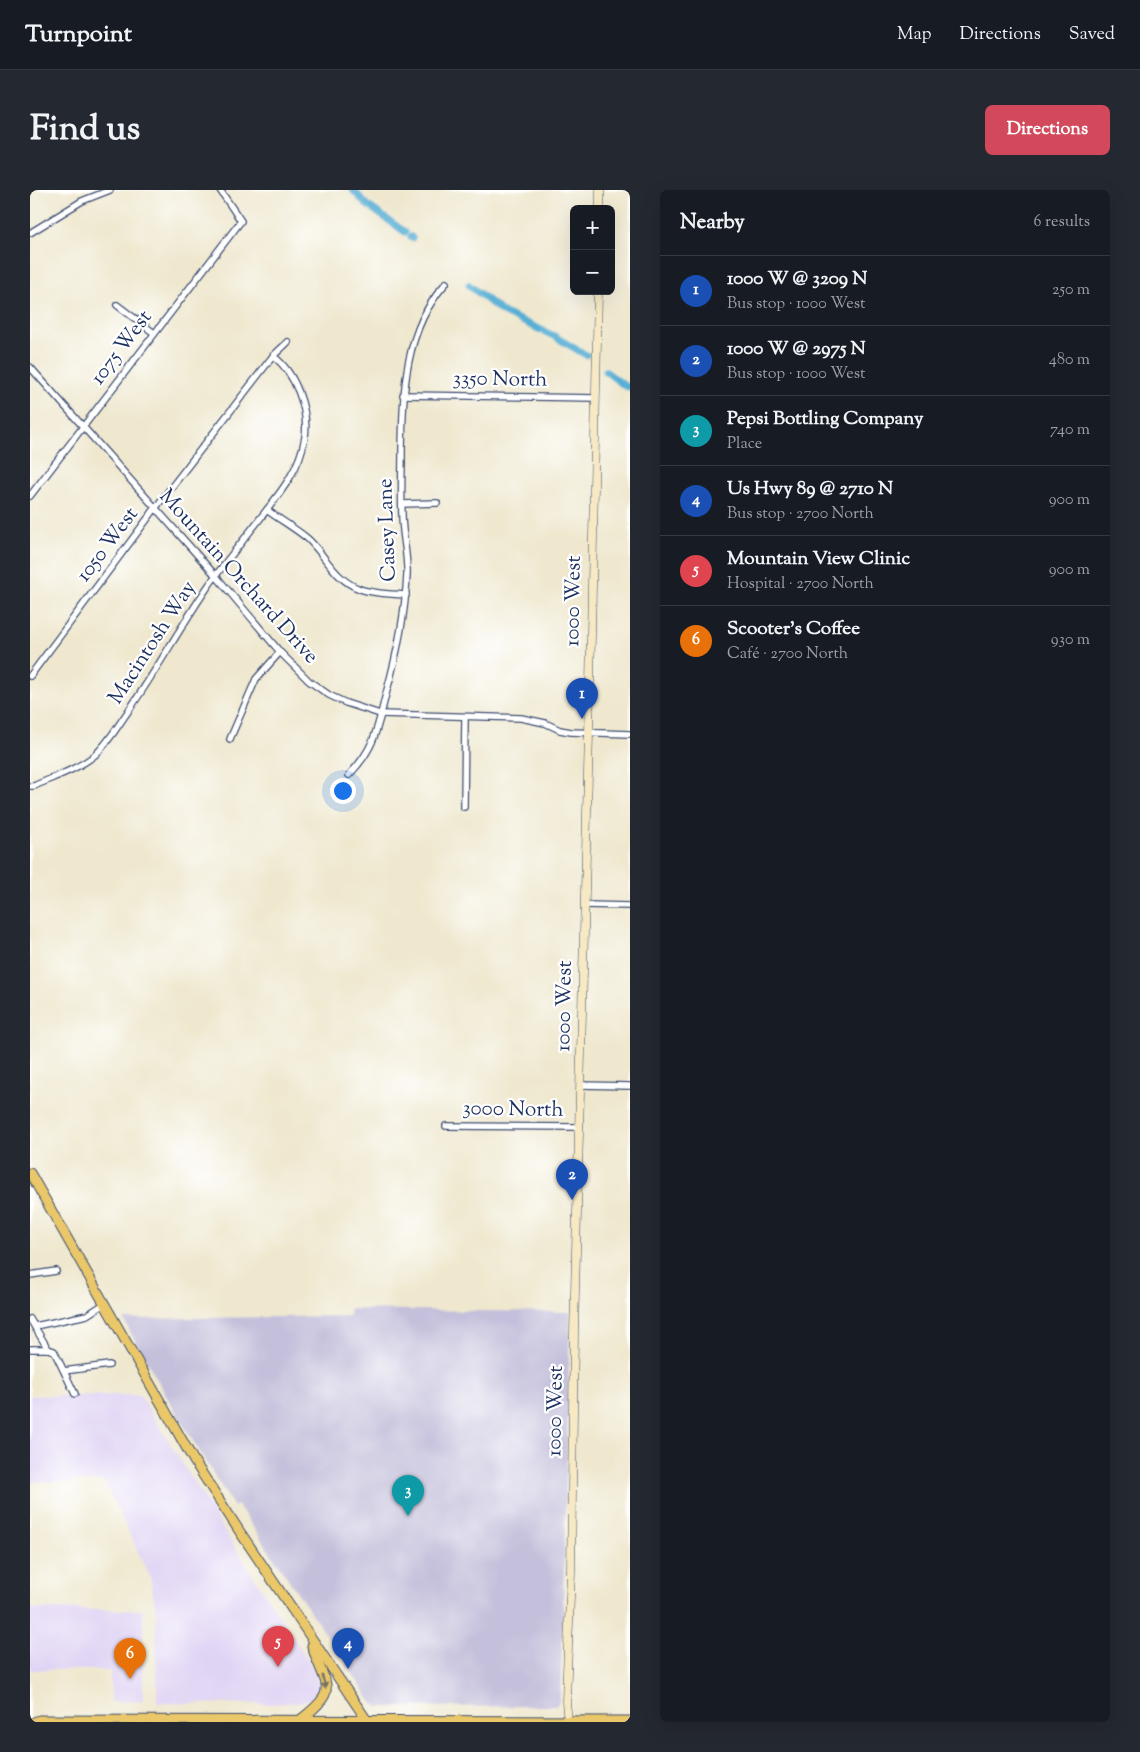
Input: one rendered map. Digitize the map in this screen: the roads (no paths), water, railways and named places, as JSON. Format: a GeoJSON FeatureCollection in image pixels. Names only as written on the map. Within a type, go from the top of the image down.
{"type":"FeatureCollection","features":[{"type":"Feature","properties":{"kind":"main road"},"geometry":{"type":"LineString","coordinates":[[31,1176],[194,1461],[309,1636],[368,1721]]}},
{"type":"Feature","properties":{"kind":"main road"},"geometry":{"type":"LineString","coordinates":[[300,1720],[320,1704],[325,1697],[326,1690],[325,1679],[309,1636]]}},
{"type":"Feature","properties":{"kind":"main road"},"geometry":{"type":"LineString","coordinates":[[30,1717],[37,1721],[630,1721]]}},
{"type":"Feature","properties":{"kind":"street"},"geometry":{"type":"LineString","coordinates":[[30,233],[82,201],[110,190]]}},
{"type":"Feature","properties":{"kind":"street","name":"1075 West"},"geometry":{"type":"LineString","coordinates":[[30,496],[241,221],[220,190]]}},
{"type":"Feature","properties":{"kind":"street"},"geometry":{"type":"LineString","coordinates":[[600,190],[600,205]]}},
{"type":"Feature","properties":{"kind":"street","name":"Casey Lane"},"geometry":{"type":"LineString","coordinates":[[350,775],[368,753],[372,744],[398,651],[406,595],[407,573],[402,504],[403,395],[413,343],[421,320],[433,297],[446,283]]}},
{"type":"Feature","properties":{"kind":"street","name":"1000 West"},"geometry":{"type":"LineString","coordinates":[[568,1721],[566,1702],[572,1572],[574,1332],[598,295]]}},
{"type":"Feature","properties":{"kind":"street"},"geometry":{"type":"LineString","coordinates":[[117,305],[154,333]]}},
{"type":"Feature","properties":{"kind":"street","name":"1050 West"},"geometry":{"type":"LineString","coordinates":[[30,676],[273,356],[288,342]]}},
{"type":"Feature","properties":{"kind":"street","name":"Macintosh Way"},"geometry":{"type":"LineString","coordinates":[[30,786],[34,786],[78,766],[94,756],[106,744],[148,683],[207,588],[287,485],[298,464],[305,436],[303,404],[293,379],[283,363],[273,356]]}},
{"type":"Feature","properties":{"kind":"street","name":"Mountain Orchard Drive"},"geometry":{"type":"LineString","coordinates":[[30,367],[216,576],[280,652],[309,681],[329,695],[346,703],[380,714],[526,719],[571,732],[630,734]]}},
{"type":"Feature","properties":{"kind":"street","name":"3350 North"},"geometry":{"type":"LineString","coordinates":[[403,395],[596,398]]}},
{"type":"Feature","properties":{"kind":"street"},"geometry":{"type":"LineString","coordinates":[[402,504],[437,503]]}},
{"type":"Feature","properties":{"kind":"street"},"geometry":{"type":"LineString","coordinates":[[267,510],[307,539],[340,577],[348,583],[360,589],[406,595]]}},
{"type":"Feature","properties":{"kind":"street"},"geometry":{"type":"LineString","coordinates":[[230,739],[256,679],[280,652]]}},
{"type":"Feature","properties":{"kind":"street"},"geometry":{"type":"LineString","coordinates":[[464,807],[465,717]]}},
{"type":"Feature","properties":{"kind":"street"},"geometry":{"type":"LineString","coordinates":[[585,905],[630,906]]}},
{"type":"Feature","properties":{"kind":"street","name":"3000 North"},"geometry":{"type":"LineString","coordinates":[[580,1085],[630,1086]]}},
{"type":"Feature","properties":{"kind":"street","name":"3000 North"},"geometry":{"type":"LineString","coordinates":[[446,1126],[579,1127]]}},
{"type":"Feature","properties":{"kind":"street"},"geometry":{"type":"LineString","coordinates":[[30,1274],[56,1271]]}},
{"type":"Feature","properties":{"kind":"street"},"geometry":{"type":"LineString","coordinates":[[35,1326],[87,1315],[104,1304]]}},
{"type":"Feature","properties":{"kind":"street"},"geometry":{"type":"LineString","coordinates":[[30,1319],[48,1349]]}},
{"type":"Feature","properties":{"kind":"street"},"geometry":{"type":"LineString","coordinates":[[30,1349],[54,1351],[75,1394]]}},
{"type":"Feature","properties":{"kind":"street"},"geometry":{"type":"LineString","coordinates":[[64,1371],[109,1365]]}},
{"type":"Feature","properties":{"kind":"waterway"},"geometry":{"type":"LineString","coordinates":[[353,190],[367,205],[405,232]]}},
{"type":"Feature","properties":{"kind":"waterway"},"geometry":{"type":"LineString","coordinates":[[469,285],[502,312],[554,336],[586,355]]}},
{"type":"Feature","properties":{"kind":"waterway"},"geometry":{"type":"LineString","coordinates":[[605,371],[625,386],[630,387]]}},
{"type":"Feature","properties":{"kind":"place","name":"1000 W @ 3209 N"},"geometry":{"type":"Point","coordinates":[582,719]}},
{"type":"Feature","properties":{"kind":"place","name":"1000 W @ 2975 N"},"geometry":{"type":"Point","coordinates":[572,1200]}},
{"type":"Feature","properties":{"kind":"place","name":"Pepsi Bottling Company"},"geometry":{"type":"Point","coordinates":[408,1516]}},
{"type":"Feature","properties":{"kind":"place","name":"Mountain View Clinic"},"geometry":{"type":"Point","coordinates":[278,1667]}},
{"type":"Feature","properties":{"kind":"place","name":"Us Hwy 89 @ 2710 N"},"geometry":{"type":"Point","coordinates":[348,1669]}},
{"type":"Feature","properties":{"kind":"place","name":"Scooter's Coffee"},"geometry":{"type":"Point","coordinates":[130,1679]}}]}
